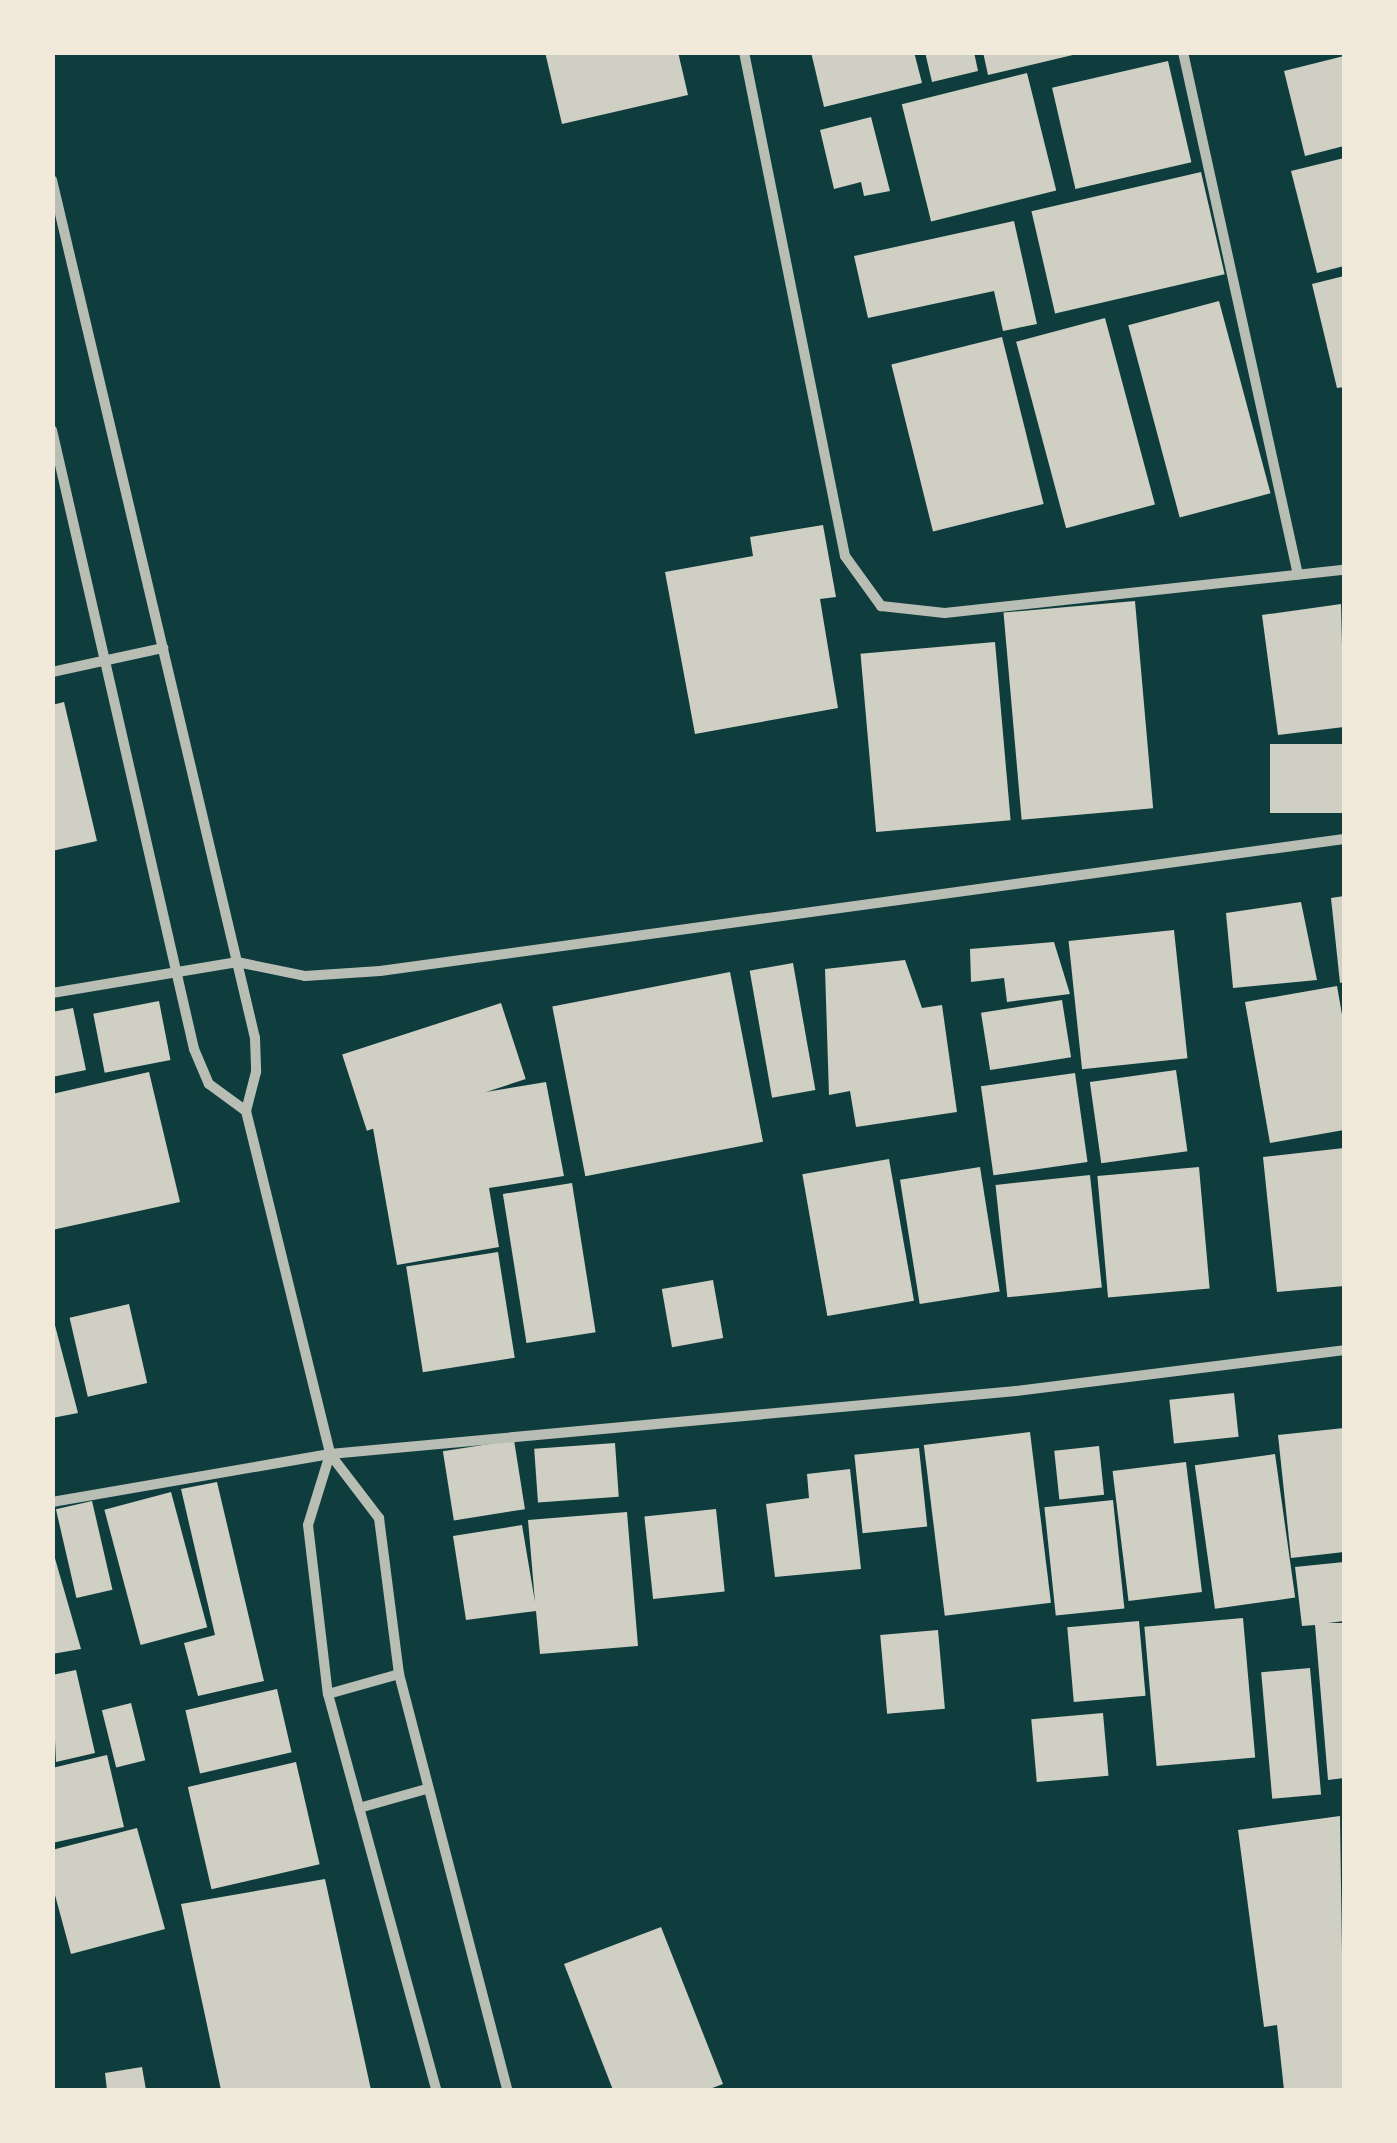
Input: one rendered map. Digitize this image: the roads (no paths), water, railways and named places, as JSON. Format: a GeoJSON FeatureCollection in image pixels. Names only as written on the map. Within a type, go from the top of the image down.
{"type":"FeatureCollection","features":[{"type":"Feature","properties":{"kind":"street"},"geometry":{"type":"LineString","coordinates":[[744,52],[845,556],[880,606],[945,613],[1344,570]]}},
{"type":"Feature","properties":{"kind":"street"},"geometry":{"type":"LineString","coordinates":[[1183,52],[1298,574]]}},
{"type":"Feature","properties":{"kind":"street"},"geometry":{"type":"LineString","coordinates":[[52,180],[237,962],[256,1054],[246,1110],[330,1454],[379,1518],[399,1674],[507,2090]]}},
{"type":"Feature","properties":{"kind":"street"},"geometry":{"type":"LineString","coordinates":[[52,430],[176,968],[209,1084],[246,1110]]}},
{"type":"Feature","properties":{"kind":"street"},"geometry":{"type":"LineString","coordinates":[[52,672],[163,648]]}},
{"type":"Feature","properties":{"kind":"street"},"geometry":{"type":"LineString","coordinates":[[52,993],[176,968],[237,962],[305,976],[380,971],[1344,839]]}},
{"type":"Feature","properties":{"kind":"street"},"geometry":{"type":"LineString","coordinates":[[52,1502],[330,1454],[1016,1391],[1344,1350]]}},
{"type":"Feature","properties":{"kind":"street"},"geometry":{"type":"LineString","coordinates":[[330,1454],[308,1525],[328,1694],[436,2090]]}},
{"type":"Feature","properties":{"kind":"street"},"geometry":{"type":"LineString","coordinates":[[328,1694],[399,1674]]}},
{"type":"Feature","properties":{"kind":"street"},"geometry":{"type":"LineString","coordinates":[[359,1808],[426,1789]]}}]}
